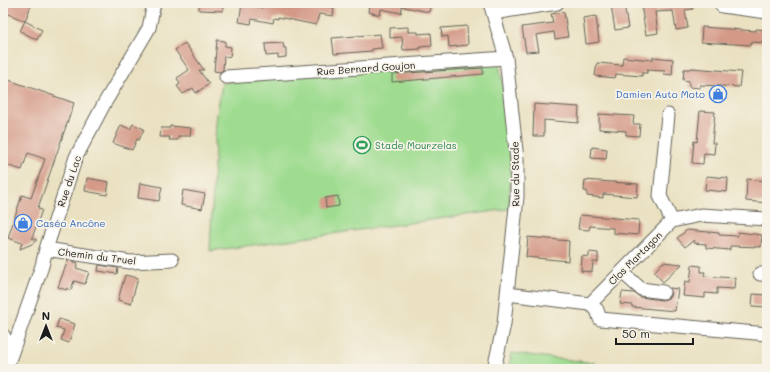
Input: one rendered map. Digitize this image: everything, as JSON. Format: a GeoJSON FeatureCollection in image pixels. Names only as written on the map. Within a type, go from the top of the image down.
{"type":"FeatureCollection","features":[{"type":"Feature","properties":{"kind":"street","name":"Rue du Lac"},"geometry":{"type":"LineString","coordinates":[[6,369],[42,266],[46,249],[76,157],[104,104],[149,28],[154,3]]}},
{"type":"Feature","properties":{"kind":"street"},"geometry":{"type":"LineString","coordinates":[[492,8],[557,3]]}},
{"type":"Feature","properties":{"kind":"street"},"geometry":{"type":"LineString","coordinates":[[722,6],[767,12]]}},
{"type":"Feature","properties":{"kind":"street","name":"Rue du Stade"},"geometry":{"type":"LineString","coordinates":[[492,8],[506,58],[516,160],[517,197],[504,324],[494,369]]}},
{"type":"Feature","properties":{"kind":"street","name":"Rue Bernard Goujon"},"geometry":{"type":"LineString","coordinates":[[226,77],[506,58]]}},
{"type":"Feature","properties":{"kind":"street"},"geometry":{"type":"LineString","coordinates":[[668,115],[660,196],[672,221],[701,216],[767,219]]}},
{"type":"Feature","properties":{"kind":"street","name":"Clos Martagon"},"geometry":{"type":"LineString","coordinates":[[590,304],[672,221]]}},
{"type":"Feature","properties":{"kind":"street","name":"Chemin du Truel"},"geometry":{"type":"LineString","coordinates":[[46,249],[130,262],[172,260]]}},
{"type":"Feature","properties":{"kind":"street"},"geometry":{"type":"LineString","coordinates":[[622,272],[641,289],[663,292]]}},
{"type":"Feature","properties":{"kind":"street"},"geometry":{"type":"LineString","coordinates":[[507,294],[590,304],[597,310],[600,319],[767,334]]}},
{"type":"Feature","properties":{"kind":"street"},"geometry":{"type":"LineString","coordinates":[[3,335],[6,341],[14,346]]}},
{"type":"Feature","properties":{"kind":"green space","name":"Stade Mourzelas"},"geometry":{"type":"Polygon","coordinates":[[[497,55],[502,78],[511,165],[509,209],[210,251],[216,121],[222,83],[497,55]]]}},
{"type":"Feature","properties":{"kind":"green space"},"geometry":{"type":"Polygon","coordinates":[[[511,353],[595,363],[595,369],[509,369],[511,353]]]}},
{"type":"Feature","properties":{"kind":"building"},"geometry":{"type":"Polygon","coordinates":[[[3,3],[32,3],[25,21],[3,12],[3,3]]]}},
{"type":"Feature","properties":{"kind":"building"},"geometry":{"type":"Polygon","coordinates":[[[199,3],[223,3],[223,11],[199,10],[199,3]]]}},
{"type":"Feature","properties":{"kind":"building"},"geometry":{"type":"Polygon","coordinates":[[[263,3],[290,8],[291,3],[330,3],[329,7],[334,8],[333,16],[319,14],[316,25],[278,17],[278,19],[274,18],[273,23],[252,19],[251,24],[239,22],[242,4],[262,8],[263,3]]]}},
{"type":"Feature","properties":{"kind":"building"},"geometry":{"type":"Polygon","coordinates":[[[369,3],[403,3],[401,13],[381,9],[380,15],[368,12],[369,3]]]}},
{"type":"Feature","properties":{"kind":"building"},"geometry":{"type":"Polygon","coordinates":[[[405,3],[431,3],[429,12],[404,7],[405,3]]]}},
{"type":"Feature","properties":{"kind":"building"},"geometry":{"type":"Polygon","coordinates":[[[653,3],[693,3],[693,9],[685,10],[688,28],[676,30],[673,11],[655,12],[658,33],[646,35],[641,5],[653,3]]]}},
{"type":"Feature","properties":{"kind":"building"},"geometry":{"type":"Polygon","coordinates":[[[624,4],[628,28],[615,30],[611,5],[624,4]]]}},
{"type":"Feature","properties":{"kind":"building"},"geometry":{"type":"Polygon","coordinates":[[[564,12],[568,37],[555,39],[554,32],[536,35],[539,51],[526,52],[522,27],[553,23],[551,14],[564,12]]]}},
{"type":"Feature","properties":{"kind":"building"},"geometry":{"type":"Polygon","coordinates":[[[596,16],[599,42],[586,44],[583,18],[596,16]]]}},
{"type":"Feature","properties":{"kind":"building"},"geometry":{"type":"Polygon","coordinates":[[[25,21],[42,30],[37,40],[20,31],[25,21]]]}},
{"type":"Feature","properties":{"kind":"building"},"geometry":{"type":"Polygon","coordinates":[[[467,26],[468,45],[449,47],[448,36],[442,37],[441,28],[467,26]]]}},
{"type":"Feature","properties":{"kind":"building"},"geometry":{"type":"Polygon","coordinates":[[[408,27],[408,32],[418,32],[418,34],[431,33],[432,46],[420,47],[420,49],[403,50],[402,37],[390,38],[390,28],[408,27]]]}},
{"type":"Feature","properties":{"kind":"building"},"geometry":{"type":"Polygon","coordinates":[[[702,27],[756,31],[756,29],[767,30],[767,43],[751,42],[751,45],[701,42],[702,27]]]}},
{"type":"Feature","properties":{"kind":"building"},"geometry":{"type":"Polygon","coordinates":[[[380,34],[382,48],[372,49],[372,51],[334,54],[332,38],[380,34]]]}},
{"type":"Feature","properties":{"kind":"building"},"geometry":{"type":"Polygon","coordinates":[[[217,40],[225,41],[225,46],[231,47],[230,57],[224,56],[223,70],[220,72],[214,71],[217,40]]]}},
{"type":"Feature","properties":{"kind":"building"},"geometry":{"type":"Polygon","coordinates":[[[185,43],[204,70],[199,70],[209,84],[196,93],[193,88],[183,94],[177,86],[180,84],[177,78],[189,70],[175,50],[185,43]]]}},
{"type":"Feature","properties":{"kind":"building"},"geometry":{"type":"Polygon","coordinates":[[[283,43],[284,48],[286,48],[286,57],[278,58],[278,55],[266,56],[265,44],[283,43]]]}},
{"type":"Feature","properties":{"kind":"building"},"geometry":{"type":"Polygon","coordinates":[[[623,57],[653,60],[653,57],[673,59],[672,75],[664,74],[665,71],[647,70],[647,73],[642,73],[642,76],[616,74],[615,78],[595,76],[597,63],[622,65],[623,57]]]}},
{"type":"Feature","properties":{"kind":"building"},"geometry":{"type":"Polygon","coordinates":[[[483,68],[483,74],[392,82],[392,74],[483,68]]]}},
{"type":"Feature","properties":{"kind":"building"},"geometry":{"type":"Polygon","coordinates":[[[691,68],[741,72],[739,87],[700,85],[700,88],[689,87],[689,81],[683,80],[684,69],[691,68]]]}},
{"type":"Feature","properties":{"kind":"building"},"geometry":{"type":"Polygon","coordinates":[[[3,78],[74,103],[38,208],[42,210],[32,238],[37,240],[20,249],[22,243],[8,238],[22,195],[31,198],[45,159],[28,153],[22,170],[3,164],[3,78]]]}},
{"type":"Feature","properties":{"kind":"building"},"geometry":{"type":"Polygon","coordinates":[[[534,104],[579,107],[578,123],[544,120],[544,136],[533,136],[534,104]]]}},
{"type":"Feature","properties":{"kind":"building"},"geometry":{"type":"Polygon","coordinates":[[[700,111],[715,112],[712,143],[715,143],[714,154],[704,153],[703,164],[692,163],[694,141],[697,142],[700,111]]]}},
{"type":"Feature","properties":{"kind":"building"},"geometry":{"type":"Polygon","coordinates":[[[599,114],[634,116],[633,124],[640,124],[639,136],[626,135],[626,131],[599,129],[599,114]]]}},
{"type":"Feature","properties":{"kind":"building"},"geometry":{"type":"Polygon","coordinates":[[[133,124],[144,129],[132,150],[113,143],[121,125],[130,129],[133,124]]]}},
{"type":"Feature","properties":{"kind":"building"},"geometry":{"type":"Polygon","coordinates":[[[170,126],[191,128],[190,136],[178,136],[178,140],[169,140],[170,137],[160,137],[161,128],[170,128],[170,126]]]}},
{"type":"Feature","properties":{"kind":"building"},"geometry":{"type":"Polygon","coordinates":[[[592,147],[607,149],[606,159],[591,158],[592,147]]]}},
{"type":"Feature","properties":{"kind":"building"},"geometry":{"type":"Polygon","coordinates":[[[706,176],[728,178],[727,192],[705,190],[706,176]]]}},
{"type":"Feature","properties":{"kind":"building"},"geometry":{"type":"Polygon","coordinates":[[[87,178],[109,182],[107,195],[85,191],[87,178]]]}},
{"type":"Feature","properties":{"kind":"building"},"geometry":{"type":"Polygon","coordinates":[[[747,179],[767,181],[767,203],[746,201],[747,179]]]}},
{"type":"Feature","properties":{"kind":"building"},"geometry":{"type":"Polygon","coordinates":[[[585,180],[638,184],[637,197],[603,194],[603,198],[587,196],[587,191],[584,191],[585,180]]]}},
{"type":"Feature","properties":{"kind":"building"},"geometry":{"type":"Polygon","coordinates":[[[140,183],[162,187],[159,201],[138,198],[140,183]]]}},
{"type":"Feature","properties":{"kind":"building"},"geometry":{"type":"Polygon","coordinates":[[[183,190],[205,194],[202,209],[181,205],[183,190]]]}},
{"type":"Feature","properties":{"kind":"building"},"geometry":{"type":"Polygon","coordinates":[[[338,196],[339,206],[326,208],[325,198],[338,196]]]}},
{"type":"Feature","properties":{"kind":"building"},"geometry":{"type":"Polygon","coordinates":[[[580,215],[639,220],[638,235],[613,233],[613,228],[590,226],[589,230],[578,229],[580,215]]]}},
{"type":"Feature","properties":{"kind":"building"},"geometry":{"type":"Polygon","coordinates":[[[687,230],[719,233],[719,235],[738,236],[738,232],[762,235],[761,247],[730,246],[730,250],[706,248],[706,244],[694,243],[694,240],[685,247],[677,238],[687,230]]]}},
{"type":"Feature","properties":{"kind":"building"},"geometry":{"type":"Polygon","coordinates":[[[528,237],[569,241],[568,261],[526,257],[528,237]]]}},
{"type":"Feature","properties":{"kind":"building"},"geometry":{"type":"Polygon","coordinates":[[[589,252],[598,253],[598,262],[593,262],[592,272],[581,271],[582,256],[589,257],[589,252]]]}},
{"type":"Feature","properties":{"kind":"building"},"geometry":{"type":"Polygon","coordinates":[[[68,260],[78,263],[76,268],[89,272],[85,284],[74,281],[71,290],[58,287],[68,260]]]}},
{"type":"Feature","properties":{"kind":"building"},"geometry":{"type":"Polygon","coordinates":[[[663,262],[682,264],[663,282],[654,272],[663,262]]]}},
{"type":"Feature","properties":{"kind":"building"},"geometry":{"type":"Polygon","coordinates":[[[99,265],[118,268],[117,274],[98,271],[99,265]]]}},
{"type":"Feature","properties":{"kind":"building"},"geometry":{"type":"Polygon","coordinates":[[[692,265],[701,266],[701,272],[705,272],[704,276],[735,278],[734,289],[717,288],[717,294],[705,293],[705,298],[683,296],[685,281],[690,282],[692,265]]]}},
{"type":"Feature","properties":{"kind":"building"},"geometry":{"type":"Polygon","coordinates":[[[125,275],[138,278],[131,304],[118,300],[125,275]]]}},
{"type":"Feature","properties":{"kind":"building"},"geometry":{"type":"Polygon","coordinates":[[[670,288],[678,289],[675,311],[632,307],[632,305],[620,304],[622,292],[634,293],[640,297],[662,300],[670,297],[670,288]]]}},
{"type":"Feature","properties":{"kind":"building"},"geometry":{"type":"Polygon","coordinates":[[[753,294],[767,295],[767,307],[752,306],[753,294]]]}},
{"type":"Feature","properties":{"kind":"building"},"geometry":{"type":"Polygon","coordinates":[[[59,319],[75,324],[69,343],[61,340],[64,330],[56,328],[59,319]]]}},
{"type":"Feature","properties":{"kind":"place","name":"Damien Auto Moto"},"geometry":{"type":"Point","coordinates":[718,94]}},
{"type":"Feature","properties":{"kind":"place","name":"Stade Mourzelas"},"geometry":{"type":"Point","coordinates":[362,145]}},
{"type":"Feature","properties":{"kind":"place","name":"Caséo Ancône"},"geometry":{"type":"Point","coordinates":[23,223]}}]}
